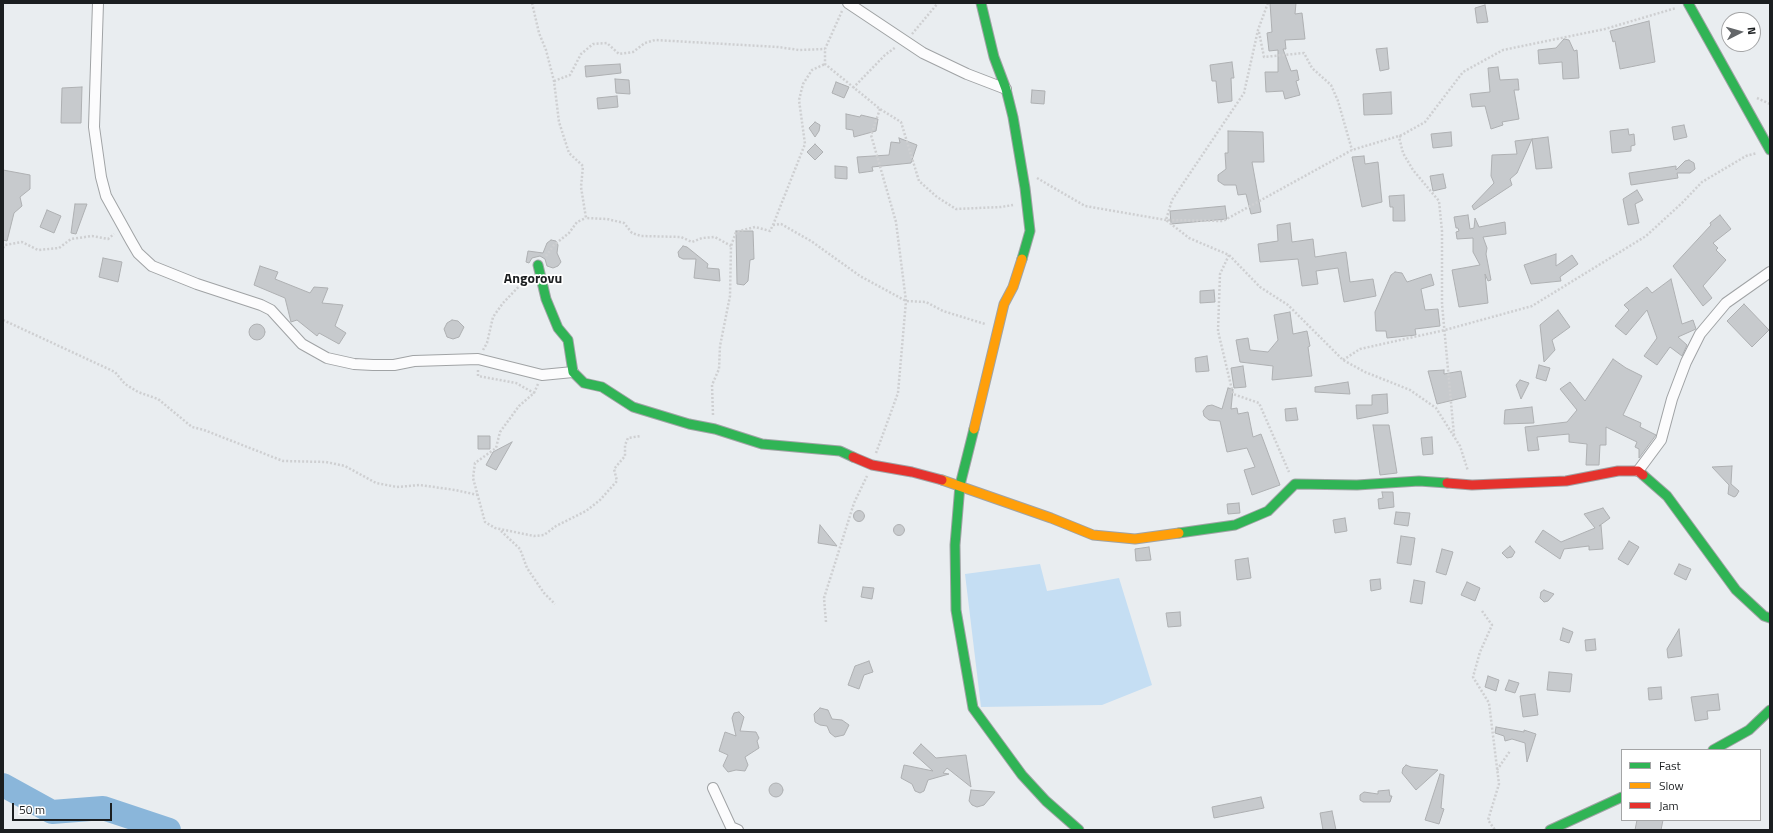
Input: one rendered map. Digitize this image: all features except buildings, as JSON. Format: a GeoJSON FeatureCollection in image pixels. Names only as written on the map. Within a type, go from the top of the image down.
{"type":"FeatureCollection","features":[{"type":"Feature","properties":{"kind":"street"},"geometry":{"type":"LineString","coordinates":[[98,3],[94,127],[101,177],[104,190],[138,253],[152,266],[197,284],[261,305],[270,310],[302,344],[327,358],[354,364],[373,365],[394,365],[414,361],[478,359],[542,375],[573,372]]}},
{"type":"Feature","properties":{"kind":"street"},"geometry":{"type":"LineString","coordinates":[[981,3],[994,57],[1006,89],[1013,116],[1022,168],[1030,231],[1013,287],[1004,304],[984,378],[960,485],[955,545],[956,610],[973,708],[1000,747],[1022,774],[1046,801],[1079,830]]}},
{"type":"Feature","properties":{"kind":"street"},"geometry":{"type":"LineString","coordinates":[[1689,4],[1767,153]]}},
{"type":"Feature","properties":{"kind":"street"},"geometry":{"type":"LineString","coordinates":[[845,6],[923,53],[1006,89]]}},
{"type":"Feature","properties":{"kind":"street"},"geometry":{"type":"LineString","coordinates":[[538,266],[546,299],[558,328],[568,340],[573,372],[584,383],[602,387],[633,407],[688,424],[715,429],[762,444],[840,451],[872,465],[912,472],[960,485],[999,502],[1051,518],[1093,535],[1135,539],[1235,525],[1268,510],[1295,484],[1357,485],[1419,481],[1472,485],[1566,481],[1618,471],[1638,471],[1650,479],[1667,496],[1736,590],[1764,616],[1770,618]]}},
{"type":"Feature","properties":{"kind":"street"},"geometry":{"type":"LineString","coordinates":[[1638,471],[1661,440],[1686,362],[1700,334],[1726,303],[1770,272]]}},
{"type":"Feature","properties":{"kind":"street"},"geometry":{"type":"LineString","coordinates":[[1715,749],[1749,730],[1770,710]]}},
{"type":"Feature","properties":{"kind":"street"},"geometry":{"type":"LineString","coordinates":[[713,788],[731,826],[738,830]]}},
{"type":"Feature","properties":{"kind":"street"},"geometry":{"type":"LineString","coordinates":[[1557,829],[1621,797]]}},
{"type":"Feature","properties":{"kind":"path"},"geometry":{"type":"LineString","coordinates":[[532,3],[539,33],[546,50],[554,81],[559,122],[568,153],[583,166],[581,188],[586,218]]}},
{"type":"Feature","properties":{"kind":"path"},"geometry":{"type":"LineString","coordinates":[[1166,220],[1172,200],[1244,93],[1258,30],[1268,3]]}},
{"type":"Feature","properties":{"kind":"path"},"geometry":{"type":"LineString","coordinates":[[1022,168],[1085,206],[1166,220],[1223,221],[1352,150],[1402,135],[1425,122],[1463,72],[1503,50],[1605,29],[1689,4]]}},
{"type":"Feature","properties":{"kind":"path"},"geometry":{"type":"LineString","coordinates":[[824,64],[825,48],[845,6]]}},
{"type":"Feature","properties":{"kind":"path"},"geometry":{"type":"LineString","coordinates":[[1258,30],[1264,57],[1304,53],[1312,68],[1331,85],[1352,150]]}},
{"type":"Feature","properties":{"kind":"path"},"geometry":{"type":"LineString","coordinates":[[554,81],[570,75],[580,54],[594,44],[606,43],[619,54],[633,52],[645,43],[656,40],[778,47],[799,50],[825,48]]}},
{"type":"Feature","properties":{"kind":"path"},"geometry":{"type":"LineString","coordinates":[[824,64],[880,109],[902,122],[919,181],[937,197],[956,209],[1001,207],[1026,202]]}},
{"type":"Feature","properties":{"kind":"path"},"geometry":{"type":"LineString","coordinates":[[715,429],[712,409],[712,385],[719,369],[720,346],[730,296],[731,246],[736,232],[755,227],[770,231],[805,144],[799,100],[803,84],[812,70],[824,64]]}},
{"type":"Feature","properties":{"kind":"path"},"geometry":{"type":"LineString","coordinates":[[826,622],[824,598],[854,503],[872,465],[898,393],[906,300],[896,222],[871,135],[880,109]]}},
{"type":"Feature","properties":{"kind":"path"},"geometry":{"type":"LineString","coordinates":[[1402,135],[1399,137],[1403,153],[1414,170],[1439,201],[1442,231],[1442,304],[1454,436]]}},
{"type":"Feature","properties":{"kind":"path"},"geometry":{"type":"LineString","coordinates":[[1343,360],[1360,349],[1497,317],[1538,302],[1646,236],[1682,203],[1702,182],[1746,156],[1756,153],[1767,153]]}},
{"type":"Feature","properties":{"kind":"path"},"geometry":{"type":"LineString","coordinates":[[534,393],[516,383],[478,376],[478,359],[487,343],[493,317],[503,303],[538,266],[554,245],[569,233],[577,222],[586,218],[606,219],[624,223],[632,232],[641,236],[681,237],[692,242],[702,238],[715,237],[731,246]]}},
{"type":"Feature","properties":{"kind":"path"},"geometry":{"type":"LineString","coordinates":[[1166,220],[1190,238],[1229,255],[1260,287],[1288,305],[1343,360],[1365,372],[1410,390],[1436,408],[1460,446],[1472,485]]}},
{"type":"Feature","properties":{"kind":"path"},"geometry":{"type":"LineString","coordinates":[[773,225],[781,224],[811,241],[860,276],[906,300],[926,302],[943,311],[984,324],[999,323]]}},
{"type":"Feature","properties":{"kind":"path"},"geometry":{"type":"LineString","coordinates":[[3,248],[5,245],[22,242],[38,250],[59,248],[72,239],[92,236],[108,239],[123,226]]}},
{"type":"Feature","properties":{"kind":"path"},"geometry":{"type":"LineString","coordinates":[[1229,255],[1220,274],[1218,330],[1233,394],[1259,403],[1295,484]]}},
{"type":"Feature","properties":{"kind":"path"},"geometry":{"type":"LineString","coordinates":[[3,320],[115,372],[125,384],[138,392],[158,399],[192,427],[204,430],[283,461],[326,462],[345,466],[376,483],[397,487],[420,484],[478,495]]}},
{"type":"Feature","properties":{"kind":"path"},"geometry":{"type":"LineString","coordinates":[[542,375],[534,393],[519,406],[500,432],[496,448],[475,463],[473,478],[485,522],[500,529],[534,536],[544,535],[556,526],[586,511],[600,500],[617,481],[614,469],[625,456],[625,445],[628,438],[641,436]]}},
{"type":"Feature","properties":{"kind":"path"},"geometry":{"type":"LineString","coordinates":[[500,529],[520,549],[527,568],[544,593],[554,604]]}},
{"type":"Feature","properties":{"kind":"path"},"geometry":{"type":"LineString","coordinates":[[1482,611],[1492,625],[1480,652],[1473,677],[1489,703],[1499,784],[1488,820],[1495,830]]}},
{"type":"Feature","properties":{"kind":"path"},"geometry":{"type":"LineString","coordinates":[[1497,770],[1510,751]]}},
{"type":"Feature","properties":{"kind":"shaded area"},"geometry":{"type":"Polygon","coordinates":[[[1040,564],[1047,591],[1119,578],[1152,685],[1102,705],[981,707],[965,574],[1040,564]]]}},
{"type":"Feature","properties":{"kind":"waterway"},"geometry":{"type":"LineString","coordinates":[[3,785],[52,812],[103,808],[169,830]]}},
{"type":"Feature","properties":{"kind":"traffic: fast"},"geometry":{"type":"LineString","coordinates":[[981,3],[994,57],[1006,89],[1013,117],[1025,188],[1030,231],[1022,259]]}},
{"type":"Feature","properties":{"kind":"traffic: fast"},"geometry":{"type":"LineString","coordinates":[[1688,3],[1770,150]]}},
{"type":"Feature","properties":{"kind":"traffic: fast"},"geometry":{"type":"LineString","coordinates":[[538,265],[546,299],[558,328],[568,340],[573,372],[584,383],[602,387],[633,407],[689,424],[715,429],[762,444],[840,451],[853,457]]}},
{"type":"Feature","properties":{"kind":"traffic: fast"},"geometry":{"type":"LineString","coordinates":[[974,429],[960,485],[955,545],[956,610],[973,708],[1022,775],[1046,801],[1079,830]]}},
{"type":"Feature","properties":{"kind":"traffic: fast"},"geometry":{"type":"LineString","coordinates":[[1643,475],[1667,496],[1736,590],[1764,616],[1770,618]]}},
{"type":"Feature","properties":{"kind":"traffic: fast"},"geometry":{"type":"LineString","coordinates":[[1179,533],[1235,525],[1268,511],[1295,484],[1357,485],[1419,481],[1447,483]]}},
{"type":"Feature","properties":{"kind":"traffic: fast"},"geometry":{"type":"LineString","coordinates":[[1715,749],[1749,730],[1770,710]]}},
{"type":"Feature","properties":{"kind":"traffic: fast"},"geometry":{"type":"LineString","coordinates":[[1550,830],[1621,797]]}},
{"type":"Feature","properties":{"kind":"traffic: slow"},"geometry":{"type":"LineString","coordinates":[[974,429],[1004,304],[1013,287],[1022,259]]}},
{"type":"Feature","properties":{"kind":"traffic: slow"},"geometry":{"type":"LineString","coordinates":[[942,480],[1051,518],[1093,535],[1135,539],[1179,533]]}},
{"type":"Feature","properties":{"kind":"traffic: jam"},"geometry":{"type":"LineString","coordinates":[[853,457],[872,465],[912,472],[942,480]]}},
{"type":"Feature","properties":{"kind":"traffic: jam"},"geometry":{"type":"LineString","coordinates":[[1447,483],[1472,485],[1566,481],[1618,471],[1638,471],[1643,475]]}},
{"type":"Feature","properties":{"kind":"district","name":"Angorovu"},"geometry":{"type":"Point","coordinates":[533,280]}}]}
